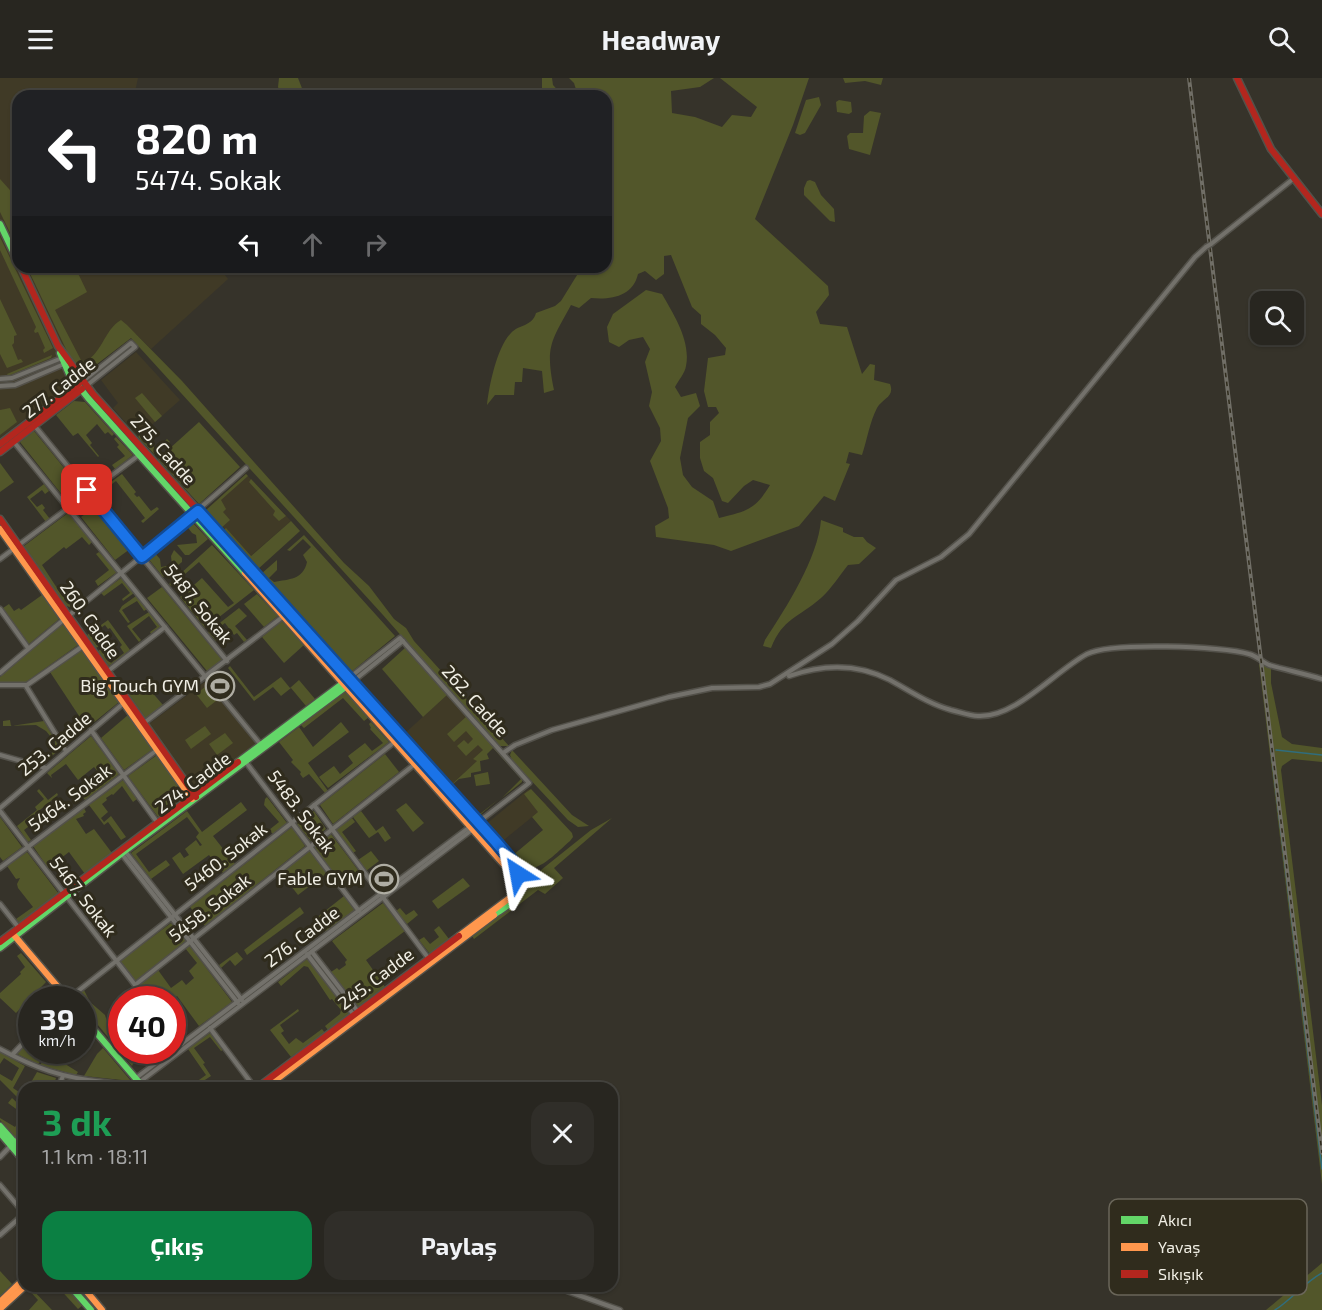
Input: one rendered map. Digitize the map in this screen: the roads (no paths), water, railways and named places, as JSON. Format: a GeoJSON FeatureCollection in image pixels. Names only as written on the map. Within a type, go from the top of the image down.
{"type":"FeatureCollection","features":[{"type":"Feature","properties":{"kind":"street"},"geometry":{"type":"LineString","coordinates":[[1237,78],[1267,142],[1322,214]]}},
{"type":"Feature","properties":{"kind":"street"},"geometry":{"type":"LineString","coordinates":[[503,753],[515,745],[552,730],[652,701],[712,688],[762,687],[782,678],[817,656],[846,633],[896,580],[941,557],[966,538],[1193,259],[1293,179]]}},
{"type":"Feature","properties":{"kind":"street"},"geometry":{"type":"LineString","coordinates":[[0,224],[12,249]]}},
{"type":"Feature","properties":{"kind":"street"},"geometry":{"type":"LineString","coordinates":[[24,273],[58,346],[82,385]]}},
{"type":"Feature","properties":{"kind":"street","name":"277. Cadde"},"geometry":{"type":"LineString","coordinates":[[0,444],[82,385],[135,347],[131,343],[82,385],[34,425],[0,452]]}},
{"type":"Feature","properties":{"kind":"street"},"geometry":{"type":"LineString","coordinates":[[58,346],[63,361],[82,385]]}},
{"type":"Feature","properties":{"kind":"street"},"geometry":{"type":"LineString","coordinates":[[0,379],[15,377],[63,361]]}},
{"type":"Feature","properties":{"kind":"street"},"geometry":{"type":"LineString","coordinates":[[0,386],[19,384],[63,361]]}},
{"type":"Feature","properties":{"kind":"street"},"geometry":{"type":"LineString","coordinates":[[6,379],[9,386]]}},
{"type":"Feature","properties":{"kind":"street","name":"275. Cadde"},"geometry":{"type":"LineString","coordinates":[[82,385],[139,455],[195,513]]}},
{"type":"Feature","properties":{"kind":"street","name":"275. Cadde"},"geometry":{"type":"LineString","coordinates":[[82,385],[476,825],[515,872],[515,894]]}},
{"type":"Feature","properties":{"kind":"street","name":"5487. Sokak"},"geometry":{"type":"LineString","coordinates":[[34,425],[227,661]]}},
{"type":"Feature","properties":{"kind":"street"},"geometry":{"type":"LineString","coordinates":[[14,441],[261,745]]}},
{"type":"Feature","properties":{"kind":"street"},"geometry":{"type":"LineString","coordinates":[[0,559],[139,455]]}},
{"type":"Feature","properties":{"kind":"street"},"geometry":{"type":"LineString","coordinates":[[0,673],[65,616],[142,557],[246,468]]}},
{"type":"Feature","properties":{"kind":"street","name":"260. Cadde"},"geometry":{"type":"LineString","coordinates":[[0,519],[17,548],[65,616],[108,671],[157,750],[194,798]]}},
{"type":"Feature","properties":{"kind":"street","name":"260. Cadde"},"geometry":{"type":"LineString","coordinates":[[0,529],[17,548]]}},
{"type":"Feature","properties":{"kind":"street"},"geometry":{"type":"LineString","coordinates":[[0,609],[28,648]]}},
{"type":"Feature","properties":{"kind":"street"},"geometry":{"type":"LineString","coordinates":[[144,723],[286,614]]}},
{"type":"Feature","properties":{"kind":"street","name":"260. Cadde"},"geometry":{"type":"LineString","coordinates":[[65,616],[83,646],[144,723],[194,798]]}},
{"type":"Feature","properties":{"kind":"street"},"geometry":{"type":"LineString","coordinates":[[108,671],[165,627]]}},
{"type":"Feature","properties":{"kind":"street","name":"274. Cadde"},"geometry":{"type":"LineString","coordinates":[[0,942],[14,934],[402,639]]}},
{"type":"Feature","properties":{"kind":"street","name":"262. Cadde"},"geometry":{"type":"LineString","coordinates":[[402,639],[529,783]]}},
{"type":"Feature","properties":{"kind":"street"},"geometry":{"type":"LineString","coordinates":[[0,686],[26,686],[83,646]]}},
{"type":"Feature","properties":{"kind":"street"},"geometry":{"type":"LineString","coordinates":[[782,678],[825,667],[854,668],[881,676],[937,705],[968,715],[981,716],[1002,711],[1086,655],[1110,648],[1182,648],[1247,653],[1268,664],[1322,679]]}},
{"type":"Feature","properties":{"kind":"street","name":"274. Cadde"},"geometry":{"type":"LineString","coordinates":[[244,760],[261,745],[348,682]]}},
{"type":"Feature","properties":{"kind":"street"},"geometry":{"type":"LineString","coordinates":[[26,686],[66,751]]}},
{"type":"Feature","properties":{"kind":"street","name":"253. Cadde"},"geometry":{"type":"LineString","coordinates":[[0,810],[126,701]]}},
{"type":"Feature","properties":{"kind":"street"},"geometry":{"type":"LineString","coordinates":[[91,730],[157,822]]}},
{"type":"Feature","properties":{"kind":"street","name":"275. Cadde"},"geometry":{"type":"LineString","coordinates":[[398,739],[415,764],[476,825]]}},
{"type":"Feature","properties":{"kind":"street","name":"5460. Sokak"},"geometry":{"type":"LineString","coordinates":[[84,986],[398,739]]}},
{"type":"Feature","properties":{"kind":"street","name":"5464. Sokak"},"geometry":{"type":"LineString","coordinates":[[0,868],[157,750]]}},
{"type":"Feature","properties":{"kind":"street"},"geometry":{"type":"LineString","coordinates":[[0,755],[47,768]]}},
{"type":"Feature","properties":{"kind":"street","name":"5483. Sokak"},"geometry":{"type":"LineString","coordinates":[[244,760],[359,911]]}},
{"type":"Feature","properties":{"kind":"street","name":"5458. Sokak"},"geometry":{"type":"LineString","coordinates":[[135,985],[415,764]]}},
{"type":"Feature","properties":{"kind":"street","name":"276. Cadde"},"geometry":{"type":"LineString","coordinates":[[186,1041],[309,952],[529,783]]}},
{"type":"Feature","properties":{"kind":"street"},"geometry":{"type":"LineString","coordinates":[[194,798],[157,822],[122,851],[241,1002]]}},
{"type":"Feature","properties":{"kind":"street"},"geometry":{"type":"LineString","coordinates":[[314,805],[430,960]]}},
{"type":"Feature","properties":{"kind":"street","name":"5467. Sokak"},"geometry":{"type":"LineString","coordinates":[[0,810],[135,985]]}},
{"type":"Feature","properties":{"kind":"street","name":"245. Cadde"},"geometry":{"type":"LineString","coordinates":[[273,1082],[430,960],[513,901],[515,894]]}},
{"type":"Feature","properties":{"kind":"street","name":"274. Cadde"},"geometry":{"type":"LineString","coordinates":[[0,948],[19,928],[64,895]]}},
{"type":"Feature","properties":{"kind":"street","name":"276. Cadde"},"geometry":{"type":"LineString","coordinates":[[309,952],[359,911],[382,897]]}},
{"type":"Feature","properties":{"kind":"street"},"geometry":{"type":"LineString","coordinates":[[0,904],[19,928]]}},
{"type":"Feature","properties":{"kind":"street"},"geometry":{"type":"LineString","coordinates":[[14,934],[57,986]]}},
{"type":"Feature","properties":{"kind":"street"},"geometry":{"type":"LineString","coordinates":[[309,952],[358,1015]]}},
{"type":"Feature","properties":{"kind":"street","name":"276. Cadde"},"geometry":{"type":"LineString","coordinates":[[140,1082],[241,1002]]}},
{"type":"Feature","properties":{"kind":"street","name":"245. Cadde"},"geometry":{"type":"LineString","coordinates":[[264,1082],[358,1015]]}},
{"type":"Feature","properties":{"kind":"street"},"geometry":{"type":"LineString","coordinates":[[210,1028],[251,1082]]}},
{"type":"Feature","properties":{"kind":"street"},"geometry":{"type":"LineString","coordinates":[[96,1032],[140,1082]]}},
{"type":"Feature","properties":{"kind":"street"},"geometry":{"type":"LineString","coordinates":[[0,1049],[40,1069],[63,1076],[103,1082]]}},
{"type":"Feature","properties":{"kind":"street"},"geometry":{"type":"LineString","coordinates":[[12,1055],[18,1049]]}},
{"type":"Feature","properties":{"kind":"street","name":"276. Cadde"},"geometry":{"type":"LineString","coordinates":[[140,1082],[160,1064]]}},
{"type":"Feature","properties":{"kind":"street"},"geometry":{"type":"LineString","coordinates":[[60,1082],[63,1076]]}},
{"type":"Feature","properties":{"kind":"street"},"geometry":{"type":"LineString","coordinates":[[0,1126],[18,1152]]}},
{"type":"Feature","properties":{"kind":"street"},"geometry":{"type":"LineString","coordinates":[[0,1133],[18,1148]]}},
{"type":"Feature","properties":{"kind":"street"},"geometry":{"type":"LineString","coordinates":[[0,1157],[18,1138]]}},
{"type":"Feature","properties":{"kind":"street"},"geometry":{"type":"LineString","coordinates":[[0,1185],[18,1207]]}},
{"type":"Feature","properties":{"kind":"street"},"geometry":{"type":"LineString","coordinates":[[0,1235],[18,1219]]}},
{"type":"Feature","properties":{"kind":"street"},"geometry":{"type":"LineString","coordinates":[[0,1302],[18,1285]]}},
{"type":"Feature","properties":{"kind":"street"},"geometry":{"type":"LineString","coordinates":[[0,1310],[19,1292]]}},
{"type":"Feature","properties":{"kind":"street"},"geometry":{"type":"LineString","coordinates":[[75,1292],[91,1310]]}},
{"type":"Feature","properties":{"kind":"street"},"geometry":{"type":"LineString","coordinates":[[87,1292],[102,1310]]}},
{"type":"Feature","properties":{"kind":"street"},"geometry":{"type":"LineString","coordinates":[[570,1292],[620,1310]]}},
{"type":"Feature","properties":{"kind":"waterway"},"geometry":{"type":"LineString","coordinates":[[1271,750],[1322,1169]]}},
{"type":"Feature","properties":{"kind":"waterway"},"geometry":{"type":"LineString","coordinates":[[1276,750],[1322,755]]}},
{"type":"Feature","properties":{"kind":"waterway"},"geometry":{"type":"LineString","coordinates":[[1307,1283],[1322,1273]]}},
{"type":"Feature","properties":{"kind":"waterway"},"geometry":{"type":"LineString","coordinates":[[1275,1310],[1294,1295]]}},
{"type":"Feature","properties":{"kind":"railway"},"geometry":{"type":"LineString","coordinates":[[1189,78],[1322,1153]]}},
{"type":"Feature","properties":{"kind":"place","name":"Big Touch GYM"},"geometry":{"type":"Point","coordinates":[220,686]}},
{"type":"Feature","properties":{"kind":"place","name":"Fable GYM"},"geometry":{"type":"Point","coordinates":[384,879]}}]}
